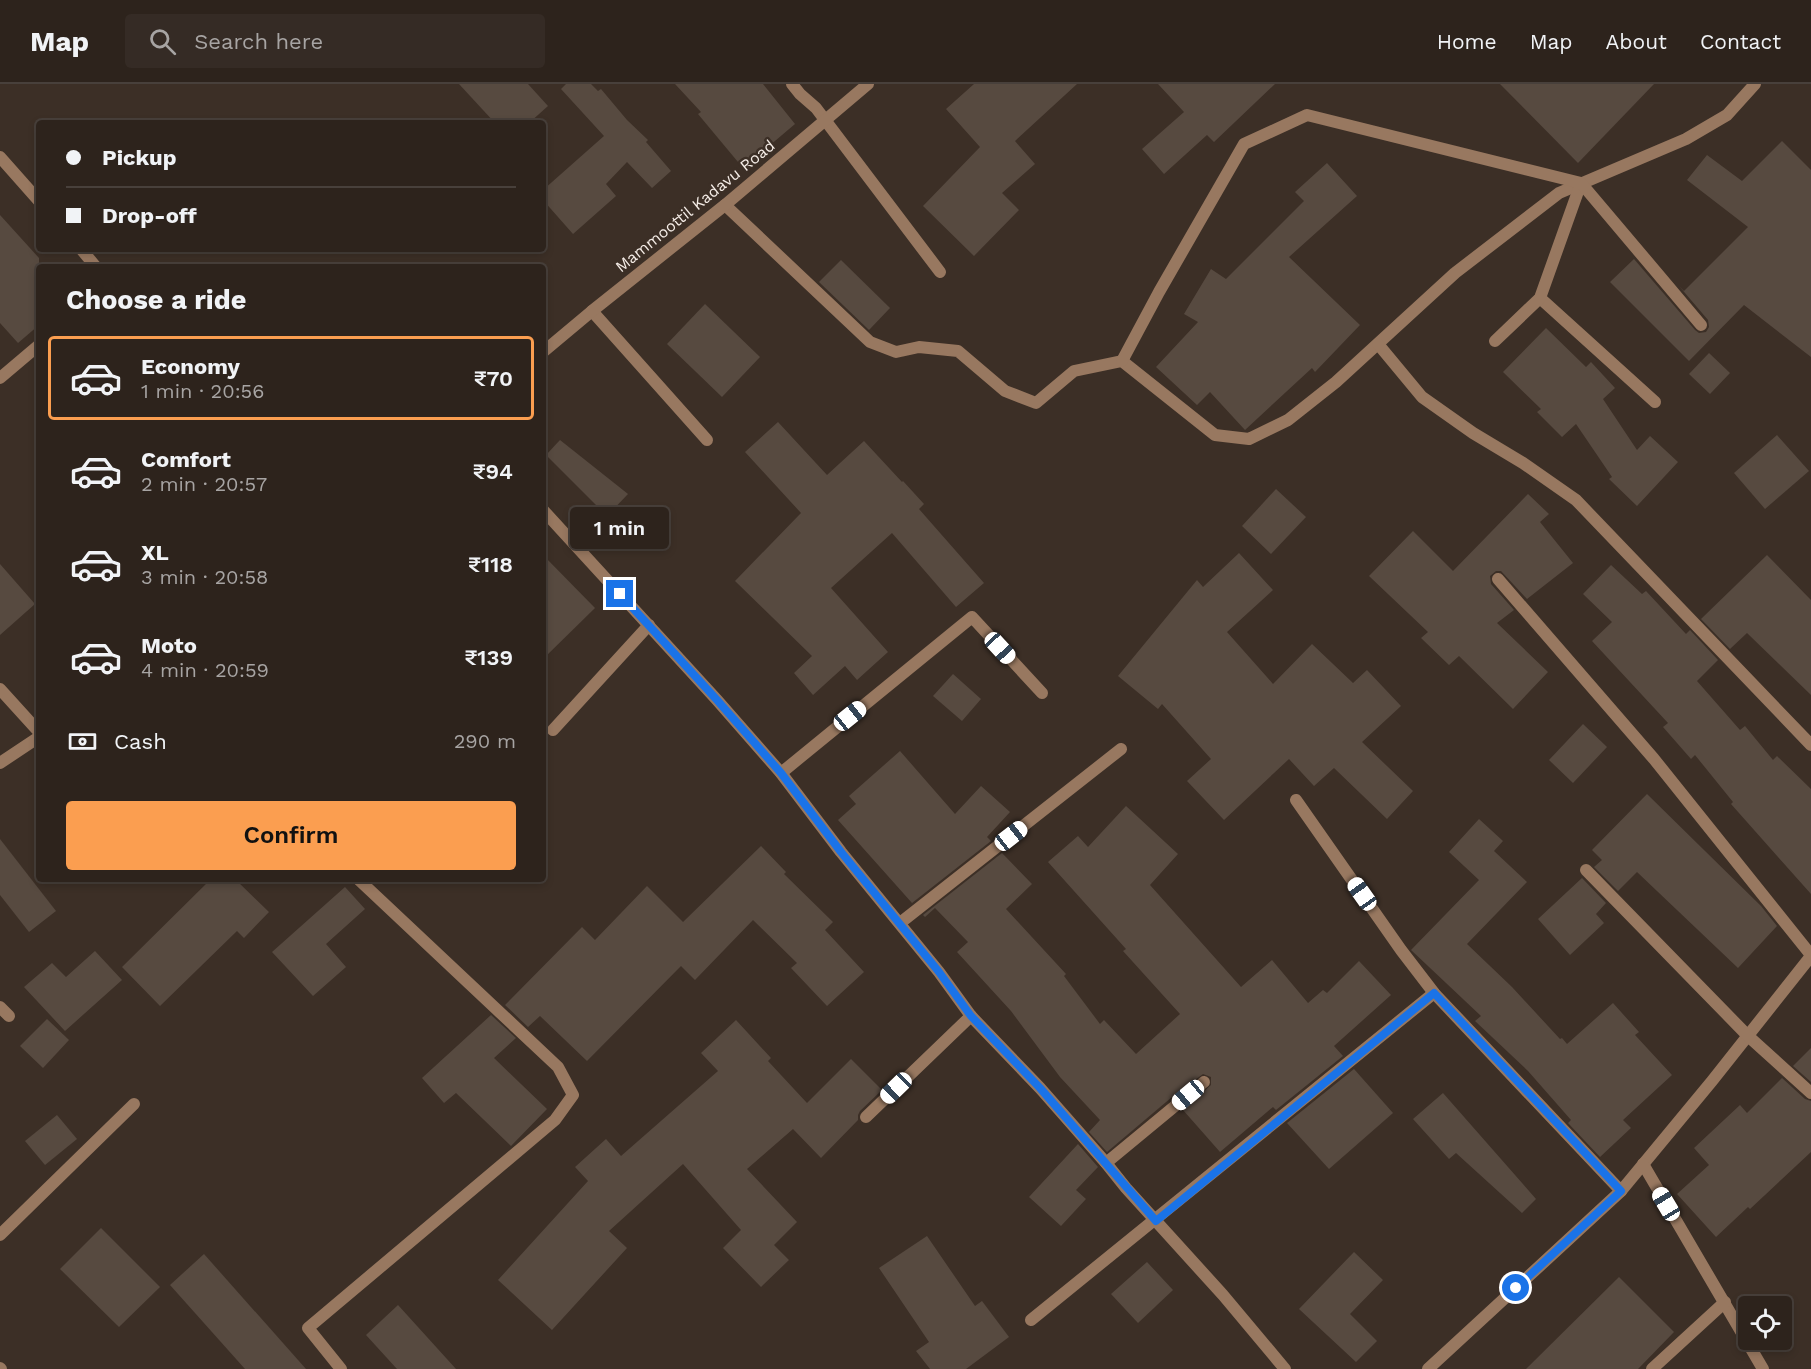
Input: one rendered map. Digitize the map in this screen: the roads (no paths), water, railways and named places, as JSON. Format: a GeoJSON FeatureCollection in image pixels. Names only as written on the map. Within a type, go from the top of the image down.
{"type":"FeatureCollection","features":[{"type":"Feature","properties":{"kind":"street"},"geometry":{"type":"LineString","coordinates":[[792,84],[816,108],[940,272]]}},
{"type":"Feature","properties":{"kind":"street","name":"Mammoottil Kadavu Road"},"geometry":{"type":"LineString","coordinates":[[546,349],[725,205],[868,84]]}},
{"type":"Feature","properties":{"kind":"street"},"geometry":{"type":"LineString","coordinates":[[1122,361],[1215,435],[1249,439],[1288,420],[1336,382],[1455,273],[1559,193],[1686,139],[1727,115],[1755,84]]}},
{"type":"Feature","properties":{"kind":"street"},"geometry":{"type":"LineString","coordinates":[[1122,361],[1244,144],[1307,115],[1581,183],[1701,325]]}},
{"type":"Feature","properties":{"kind":"street"},"geometry":{"type":"LineString","coordinates":[[0,157],[36,198]]}},
{"type":"Feature","properties":{"kind":"street"},"geometry":{"type":"LineString","coordinates":[[1495,341],[1540,298],[1581,183]]}},
{"type":"Feature","properties":{"kind":"street"},"geometry":{"type":"LineString","coordinates":[[725,205],[870,342],[896,352],[919,347],[958,351],[1005,391],[1036,403],[1074,371],[1122,361]]}},
{"type":"Feature","properties":{"kind":"street"},"geometry":{"type":"LineString","coordinates":[[84,252],[94,264]]}},
{"type":"Feature","properties":{"kind":"street"},"geometry":{"type":"LineString","coordinates":[[1540,298],[1655,402]]}},
{"type":"Feature","properties":{"kind":"street"},"geometry":{"type":"LineString","coordinates":[[592,310],[707,440]]}},
{"type":"Feature","properties":{"kind":"street"},"geometry":{"type":"LineString","coordinates":[[1378,344],[1422,397],[1576,500],[1811,745]]}},
{"type":"Feature","properties":{"kind":"street"},"geometry":{"type":"LineString","coordinates":[[0,378],[36,348]]}},
{"type":"Feature","properties":{"kind":"street"},"geometry":{"type":"LineString","coordinates":[[546,513],[781,773],[971,1016],[1040,1088],[1223,1295],[1285,1369]]}},
{"type":"Feature","properties":{"kind":"street"},"geometry":{"type":"LineString","coordinates":[[1428,1369],[1621,1191],[1811,956],[1654,759],[1498,579]]}},
{"type":"Feature","properties":{"kind":"street"},"geometry":{"type":"LineString","coordinates":[[781,773],[972,617],[1042,693]]}},
{"type":"Feature","properties":{"kind":"street"},"geometry":{"type":"LineString","coordinates":[[553,730],[648,624]]}},
{"type":"Feature","properties":{"kind":"street"},"geometry":{"type":"LineString","coordinates":[[0,689],[36,729]]}},
{"type":"Feature","properties":{"kind":"street"},"geometry":{"type":"LineString","coordinates":[[0,763],[36,739]]}},
{"type":"Feature","properties":{"kind":"street"},"geometry":{"type":"LineString","coordinates":[[900,923],[1121,749]]}},
{"type":"Feature","properties":{"kind":"street"},"geometry":{"type":"LineString","coordinates":[[1296,800],[1401,950],[1434,993],[1621,1191]]}},
{"type":"Feature","properties":{"kind":"street"},"geometry":{"type":"LineString","coordinates":[[1586,870],[1748,1036],[1811,1093]]}},
{"type":"Feature","properties":{"kind":"street"},"geometry":{"type":"LineString","coordinates":[[341,1369],[308,1328],[555,1120],[573,1095],[558,1066],[361,882]]}},
{"type":"Feature","properties":{"kind":"street"},"geometry":{"type":"LineString","coordinates":[[1031,1320],[1156,1221],[1434,993]]}},
{"type":"Feature","properties":{"kind":"street"},"geometry":{"type":"LineString","coordinates":[[0,1007],[9,1016]]}},
{"type":"Feature","properties":{"kind":"street"},"geometry":{"type":"LineString","coordinates":[[866,1117],[971,1016]]}},
{"type":"Feature","properties":{"kind":"street"},"geometry":{"type":"LineString","coordinates":[[1106,1163],[1204,1082]]}},
{"type":"Feature","properties":{"kind":"street"},"geometry":{"type":"LineString","coordinates":[[0,1235],[134,1104]]}},
{"type":"Feature","properties":{"kind":"street"},"geometry":{"type":"LineString","coordinates":[[1643,1164],[1763,1369]]}},
{"type":"Feature","properties":{"kind":"street"},"geometry":{"type":"LineString","coordinates":[[1652,1369],[1725,1302]]}}]}
